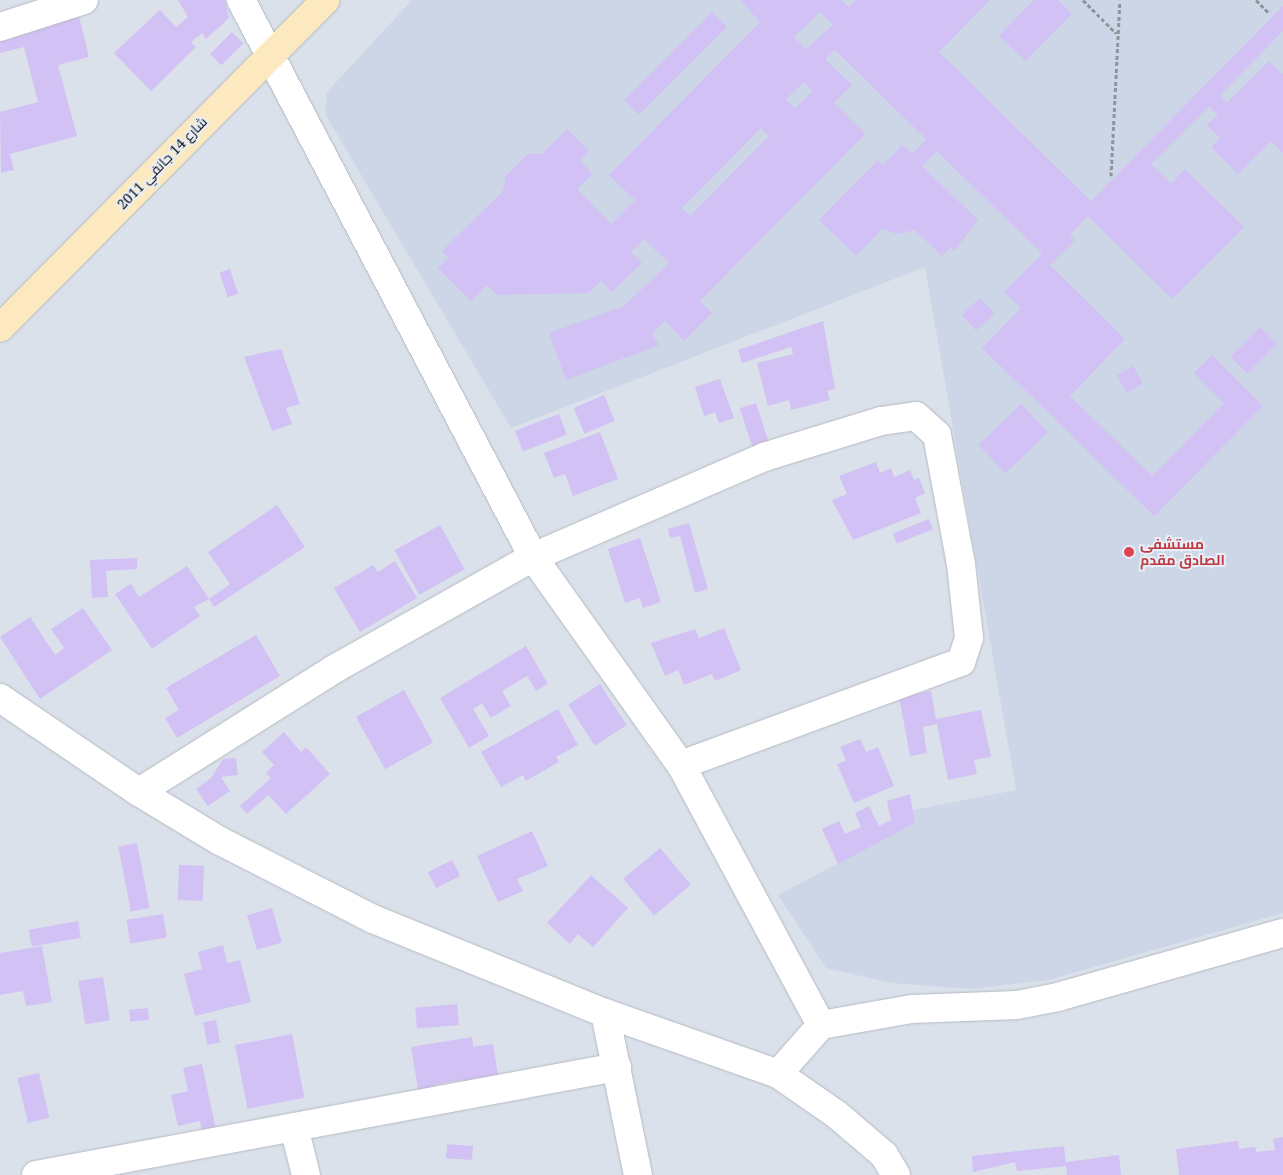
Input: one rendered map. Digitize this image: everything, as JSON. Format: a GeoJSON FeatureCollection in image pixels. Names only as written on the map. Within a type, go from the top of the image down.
{"type":"FeatureCollection","features":[{"type":"Feature","properties":{"kind":"main road","name":"شارع 14 جانفي 2011"},"geometry":{"type":"LineString","coordinates":[[0,328],[269,54],[326,0]]}},
{"type":"Feature","properties":{"kind":"street"},"geometry":{"type":"LineString","coordinates":[[0,27],[84,0]]}},
{"type":"Feature","properties":{"kind":"street"},"geometry":{"type":"LineString","coordinates":[[241,0],[533,557],[681,765],[821,1025]]}},
{"type":"Feature","properties":{"kind":"street"},"geometry":{"type":"LineString","coordinates":[[139,792],[336,668],[533,557],[764,457],[881,421],[916,416],[937,435],[961,564],[969,638],[961,662],[681,765]]}},
{"type":"Feature","properties":{"kind":"street"},"geometry":{"type":"LineString","coordinates":[[0,698],[139,792],[264,866],[374,920],[605,1013],[778,1074],[843,1120],[884,1155],[896,1175]]}},
{"type":"Feature","properties":{"kind":"street"},"geometry":{"type":"LineString","coordinates":[[778,1074],[821,1025],[912,1009],[1017,1005],[1058,997],[1283,933]]}},
{"type":"Feature","properties":{"kind":"street"},"geometry":{"type":"LineString","coordinates":[[605,1013],[638,1175]]}},
{"type":"Feature","properties":{"kind":"street"},"geometry":{"type":"LineString","coordinates":[[36,1175],[149,1164],[294,1127],[617,1067]]}},
{"type":"Feature","properties":{"kind":"street"},"geometry":{"type":"LineString","coordinates":[[294,1127],[306,1175]]}},
{"type":"Feature","properties":{"kind":"path"},"geometry":{"type":"LineString","coordinates":[[1083,0],[1117,34]]}},
{"type":"Feature","properties":{"kind":"path"},"geometry":{"type":"LineString","coordinates":[[1111,176],[1120,0]]}},
{"type":"Feature","properties":{"kind":"path"},"geometry":{"type":"LineString","coordinates":[[1256,0],[1269,13]]}},
{"type":"Feature","properties":{"kind":"shaded area","name":"مستشفى الصادق مقدم"},"geometry":{"type":"Polygon","coordinates":[[[412,0],[1283,0],[1283,913],[1048,980],[970,989],[892,983],[826,968],[778,895],[915,823],[913,810],[1016,790],[925,267],[511,428],[325,114],[327,92],[412,0]]]}},
{"type":"Feature","properties":{"kind":"building"},"geometry":{"type":"Polygon","coordinates":[[[178,0],[225,0],[229,18],[206,39],[202,33],[191,42],[196,47],[151,91],[114,53],[160,10],[176,27],[188,17],[178,0]]]}},
{"type":"Feature","properties":{"kind":"building"},"geometry":{"type":"Polygon","coordinates":[[[740,0],[841,0],[849,7],[856,0],[990,0],[939,52],[1091,201],[1283,6],[1283,31],[1220,95],[1227,103],[1269,61],[1283,74],[1283,153],[1271,141],[1238,174],[1211,147],[1220,138],[1207,125],[1218,115],[1209,106],[1151,164],[1171,184],[1185,169],[1244,227],[1172,299],[1088,216],[1070,235],[1075,240],[1050,265],[1125,339],[1070,396],[1152,476],[1224,403],[1194,373],[1212,355],[1263,406],[1154,516],[982,348],[1021,308],[1004,292],[1042,254],[937,151],[922,166],[978,220],[954,251],[951,247],[942,256],[915,230],[897,234],[882,229],[856,256],[819,220],[878,160],[883,165],[902,145],[912,154],[926,139],[835,50],[825,59],[852,85],[834,103],[865,134],[700,301],[712,313],[684,341],[665,321],[652,334],[659,345],[566,380],[549,333],[624,306],[669,263],[644,239],[631,252],[642,263],[612,292],[601,281],[589,293],[497,295],[487,285],[471,301],[438,268],[449,258],[442,251],[503,191],[506,176],[528,154],[542,154],[567,129],[589,151],[580,161],[593,174],[577,189],[611,224],[635,200],[609,175],[760,22],[740,0]],[[820,12],[794,37],[806,49],[833,25],[820,12]],[[804,82],[786,99],[795,108],[813,91],[804,82]],[[761,128],[682,208],[690,216],[769,136],[761,128]]]}},
{"type":"Feature","properties":{"kind":"building"},"geometry":{"type":"Polygon","coordinates":[[[1034,0],[1058,0],[1072,14],[1025,61],[999,36],[1034,0]]]}},
{"type":"Feature","properties":{"kind":"building"},"geometry":{"type":"Polygon","coordinates":[[[78,12],[89,57],[58,65],[77,136],[10,154],[14,170],[1,173],[0,112],[38,102],[24,47],[0,53],[0,33],[78,12]]]}},
{"type":"Feature","properties":{"kind":"building"},"geometry":{"type":"Polygon","coordinates":[[[712,12],[727,27],[639,115],[624,100],[712,12]]]}},
{"type":"Feature","properties":{"kind":"building"},"geometry":{"type":"Polygon","coordinates":[[[232,32],[243,43],[221,65],[210,54],[232,32]]]}},
{"type":"Feature","properties":{"kind":"building"},"geometry":{"type":"Polygon","coordinates":[[[230,269],[238,294],[228,297],[220,272],[230,269]]]}},
{"type":"Feature","properties":{"kind":"building"},"geometry":{"type":"Polygon","coordinates":[[[980,298],[994,313],[976,330],[962,315],[980,298]]]}},
{"type":"Feature","properties":{"kind":"building"},"geometry":{"type":"Polygon","coordinates":[[[823,321],[835,389],[827,391],[830,400],[791,410],[789,400],[768,406],[757,363],[793,354],[791,347],[742,363],[738,350],[823,321]]]}},
{"type":"Feature","properties":{"kind":"building"},"geometry":{"type":"Polygon","coordinates":[[[1260,327],[1277,344],[1247,374],[1230,357],[1260,327]]]}},
{"type":"Feature","properties":{"kind":"building"},"geometry":{"type":"Polygon","coordinates":[[[281,349],[300,404],[286,408],[292,424],[272,431],[244,357],[281,349]]]}},
{"type":"Feature","properties":{"kind":"building"},"geometry":{"type":"Polygon","coordinates":[[[1133,366],[1143,383],[1127,393],[1117,376],[1133,366]]]}},
{"type":"Feature","properties":{"kind":"building"},"geometry":{"type":"Polygon","coordinates":[[[720,379],[734,418],[719,423],[715,412],[704,416],[695,387],[720,379]]]}},
{"type":"Feature","properties":{"kind":"building"},"geometry":{"type":"Polygon","coordinates":[[[604,395],[615,421],[585,434],[574,408],[604,395]]]}},
{"type":"Feature","properties":{"kind":"building"},"geometry":{"type":"Polygon","coordinates":[[[756,403],[770,446],[754,451],[740,408],[756,403]]]}},
{"type":"Feature","properties":{"kind":"building"},"geometry":{"type":"Polygon","coordinates":[[[1021,404],[1048,432],[1006,473],[979,445],[1021,404]]]}},
{"type":"Feature","properties":{"kind":"building"},"geometry":{"type":"Polygon","coordinates":[[[559,414],[567,435],[523,451],[515,431],[559,414]]]}},
{"type":"Feature","properties":{"kind":"building"},"geometry":{"type":"Polygon","coordinates":[[[600,432],[618,479],[573,496],[565,474],[554,478],[544,453],[600,432]]]}},
{"type":"Feature","properties":{"kind":"building"},"geometry":{"type":"Polygon","coordinates":[[[876,462],[880,473],[891,468],[894,477],[910,470],[914,480],[919,478],[925,493],[915,498],[921,513],[853,540],[832,500],[847,494],[839,476],[876,462]]]}},
{"type":"Feature","properties":{"kind":"building"},"geometry":{"type":"Polygon","coordinates":[[[277,505],[305,547],[214,607],[209,599],[230,584],[208,552],[277,505]]]}},
{"type":"Feature","properties":{"kind":"building"},"geometry":{"type":"Polygon","coordinates":[[[929,519],[933,529],[897,544],[893,534],[929,519]]]}},
{"type":"Feature","properties":{"kind":"building"},"geometry":{"type":"Polygon","coordinates":[[[689,523],[708,589],[695,593],[680,536],[670,538],[668,529],[689,523]]]}},
{"type":"Feature","properties":{"kind":"building"},"geometry":{"type":"Polygon","coordinates":[[[440,525],[465,570],[419,595],[395,550],[440,525]]]}},
{"type":"Feature","properties":{"kind":"building"},"geometry":{"type":"Polygon","coordinates":[[[640,538],[661,602],[643,608],[640,598],[625,603],[608,549],[640,538]]]}},
{"type":"Feature","properties":{"kind":"building"},"geometry":{"type":"Polygon","coordinates":[[[137,558],[137,569],[106,571],[108,597],[92,598],[90,560],[137,558]]]}},
{"type":"Feature","properties":{"kind":"building"},"geometry":{"type":"Polygon","coordinates":[[[395,561],[417,598],[360,632],[334,588],[373,565],[378,572],[395,561]]]}},
{"type":"Feature","properties":{"kind":"building"},"geometry":{"type":"Polygon","coordinates":[[[187,566],[209,599],[194,607],[200,616],[152,649],[115,594],[131,584],[139,597],[187,566]]]}},
{"type":"Feature","properties":{"kind":"building"},"geometry":{"type":"Polygon","coordinates":[[[83,608],[112,650],[40,699],[0,637],[30,617],[55,655],[64,648],[51,629],[83,608]]]}},
{"type":"Feature","properties":{"kind":"building"},"geometry":{"type":"Polygon","coordinates":[[[724,628],[741,670],[715,681],[712,674],[684,685],[678,670],[665,676],[651,643],[695,629],[699,638],[724,628]]]}},
{"type":"Feature","properties":{"kind":"building"},"geometry":{"type":"Polygon","coordinates":[[[256,635],[280,676],[177,738],[165,718],[179,710],[166,688],[256,635]]]}},
{"type":"Feature","properties":{"kind":"building"},"geometry":{"type":"Polygon","coordinates":[[[526,646],[548,684],[536,691],[527,676],[502,691],[511,706],[491,718],[482,703],[473,709],[489,736],[469,748],[440,698],[526,646]]]}},
{"type":"Feature","properties":{"kind":"building"},"geometry":{"type":"Polygon","coordinates":[[[600,684],[627,725],[595,746],[568,705],[600,684]]]}},
{"type":"Feature","properties":{"kind":"building"},"geometry":{"type":"Polygon","coordinates":[[[404,690],[433,742],[385,769],[356,717],[404,690]]]}},
{"type":"Feature","properties":{"kind":"building"},"geometry":{"type":"Polygon","coordinates":[[[931,691],[936,719],[981,710],[991,757],[974,760],[977,774],[948,780],[937,724],[923,727],[927,753],[910,756],[899,697],[931,691]]]}},
{"type":"Feature","properties":{"kind":"building"},"geometry":{"type":"Polygon","coordinates":[[[558,709],[578,745],[556,757],[559,762],[526,781],[523,775],[501,787],[481,752],[558,709]]]}},
{"type":"Feature","properties":{"kind":"building"},"geometry":{"type":"Polygon","coordinates":[[[284,732],[301,752],[306,747],[330,774],[286,814],[268,795],[247,814],[240,806],[271,778],[266,773],[274,765],[262,752],[284,732]]]}},
{"type":"Feature","properties":{"kind":"building"},"geometry":{"type":"Polygon","coordinates":[[[860,739],[866,752],[878,747],[894,786],[854,803],[837,764],[846,761],[840,747],[860,739]]]}},
{"type":"Feature","properties":{"kind":"building"},"geometry":{"type":"Polygon","coordinates":[[[236,758],[238,775],[221,777],[230,791],[208,806],[196,789],[211,778],[223,759],[236,758]]]}},
{"type":"Feature","properties":{"kind":"building"},"geometry":{"type":"Polygon","coordinates":[[[910,794],[915,823],[838,864],[822,829],[839,821],[845,834],[861,827],[855,813],[869,806],[879,826],[891,820],[887,801],[910,794]]]}},
{"type":"Feature","properties":{"kind":"building"},"geometry":{"type":"Polygon","coordinates":[[[532,831],[548,866],[517,879],[523,891],[498,902],[477,856],[532,831]]]}},
{"type":"Feature","properties":{"kind":"building"},"geometry":{"type":"Polygon","coordinates":[[[137,843],[150,908],[131,911],[118,847],[137,843]]]}},
{"type":"Feature","properties":{"kind":"building"},"geometry":{"type":"Polygon","coordinates":[[[660,848],[691,885],[654,916],[623,879],[660,848]]]}},
{"type":"Feature","properties":{"kind":"building"},"geometry":{"type":"Polygon","coordinates":[[[452,860],[460,876],[436,888],[428,872],[452,860]]]}},
{"type":"Feature","properties":{"kind":"building"},"geometry":{"type":"Polygon","coordinates":[[[179,865],[204,866],[203,901],[178,900],[179,865]]]}},
{"type":"Feature","properties":{"kind":"building"},"geometry":{"type":"Polygon","coordinates":[[[591,875],[628,908],[593,947],[578,934],[570,944],[547,923],[591,875]]]}},
{"type":"Feature","properties":{"kind":"building"},"geometry":{"type":"Polygon","coordinates":[[[272,908],[282,943],[257,950],[247,915],[272,908]]]}},
{"type":"Feature","properties":{"kind":"building"},"geometry":{"type":"Polygon","coordinates":[[[163,914],[167,938],[130,943],[126,920],[163,914]]]}},
{"type":"Feature","properties":{"kind":"building"},"geometry":{"type":"Polygon","coordinates":[[[78,921],[81,938],[32,946],[29,930],[78,921]]]}},
{"type":"Feature","properties":{"kind":"building"},"geometry":{"type":"Polygon","coordinates":[[[223,945],[227,963],[240,960],[251,1002],[195,1016],[184,974],[202,969],[198,952],[223,945]]]}},
{"type":"Feature","properties":{"kind":"building"},"geometry":{"type":"Polygon","coordinates":[[[42,946],[52,1002],[26,1006],[23,991],[0,995],[0,953],[42,946]]]}},
{"type":"Feature","properties":{"kind":"building"},"geometry":{"type":"Polygon","coordinates":[[[103,977],[110,1020],[85,1024],[78,981],[103,977]]]}},
{"type":"Feature","properties":{"kind":"building"},"geometry":{"type":"Polygon","coordinates":[[[457,1004],[459,1025],[417,1029],[415,1008],[457,1004]]]}},
{"type":"Feature","properties":{"kind":"building"},"geometry":{"type":"Polygon","coordinates":[[[148,1008],[149,1020],[130,1022],[129,1010],[148,1008]]]}},
{"type":"Feature","properties":{"kind":"building"},"geometry":{"type":"Polygon","coordinates":[[[216,1020],[220,1043],[207,1045],[203,1022],[216,1020]]]}},
{"type":"Feature","properties":{"kind":"building"},"geometry":{"type":"Polygon","coordinates":[[[292,1034],[304,1098],[247,1109],[235,1045],[292,1034]]]}},
{"type":"Feature","properties":{"kind":"building"},"geometry":{"type":"Polygon","coordinates":[[[472,1037],[473,1047],[493,1044],[500,1088],[464,1093],[462,1080],[434,1085],[436,1099],[420,1101],[411,1047],[472,1037]]]}},
{"type":"Feature","properties":{"kind":"building"},"geometry":{"type":"Polygon","coordinates":[[[202,1064],[216,1130],[202,1133],[200,1121],[178,1126],[171,1095],[188,1091],[183,1068],[202,1064]]]}},
{"type":"Feature","properties":{"kind":"building"},"geometry":{"type":"Polygon","coordinates":[[[39,1073],[49,1118],[28,1123],[18,1078],[39,1073]]]}},
{"type":"Feature","properties":{"kind":"building"},"geometry":{"type":"Polygon","coordinates":[[[1283,1137],[1283,1175],[1179,1175],[1176,1149],[1238,1141],[1239,1149],[1255,1147],[1256,1152],[1275,1150],[1273,1139],[1283,1137]]]}},
{"type":"Feature","properties":{"kind":"building"},"geometry":{"type":"Polygon","coordinates":[[[447,1144],[473,1146],[472,1160],[446,1158],[447,1144]]]}},
{"type":"Feature","properties":{"kind":"building"},"geometry":{"type":"Polygon","coordinates":[[[1064,1146],[1066,1162],[1119,1155],[1121,1175],[1067,1175],[1066,1166],[1017,1171],[1015,1162],[973,1172],[972,1156],[1064,1146]]]}},
{"type":"Feature","properties":{"kind":"place","name":"مستشفى الصادق مقدم"},"geometry":{"type":"Point","coordinates":[1129,552]}}]}
